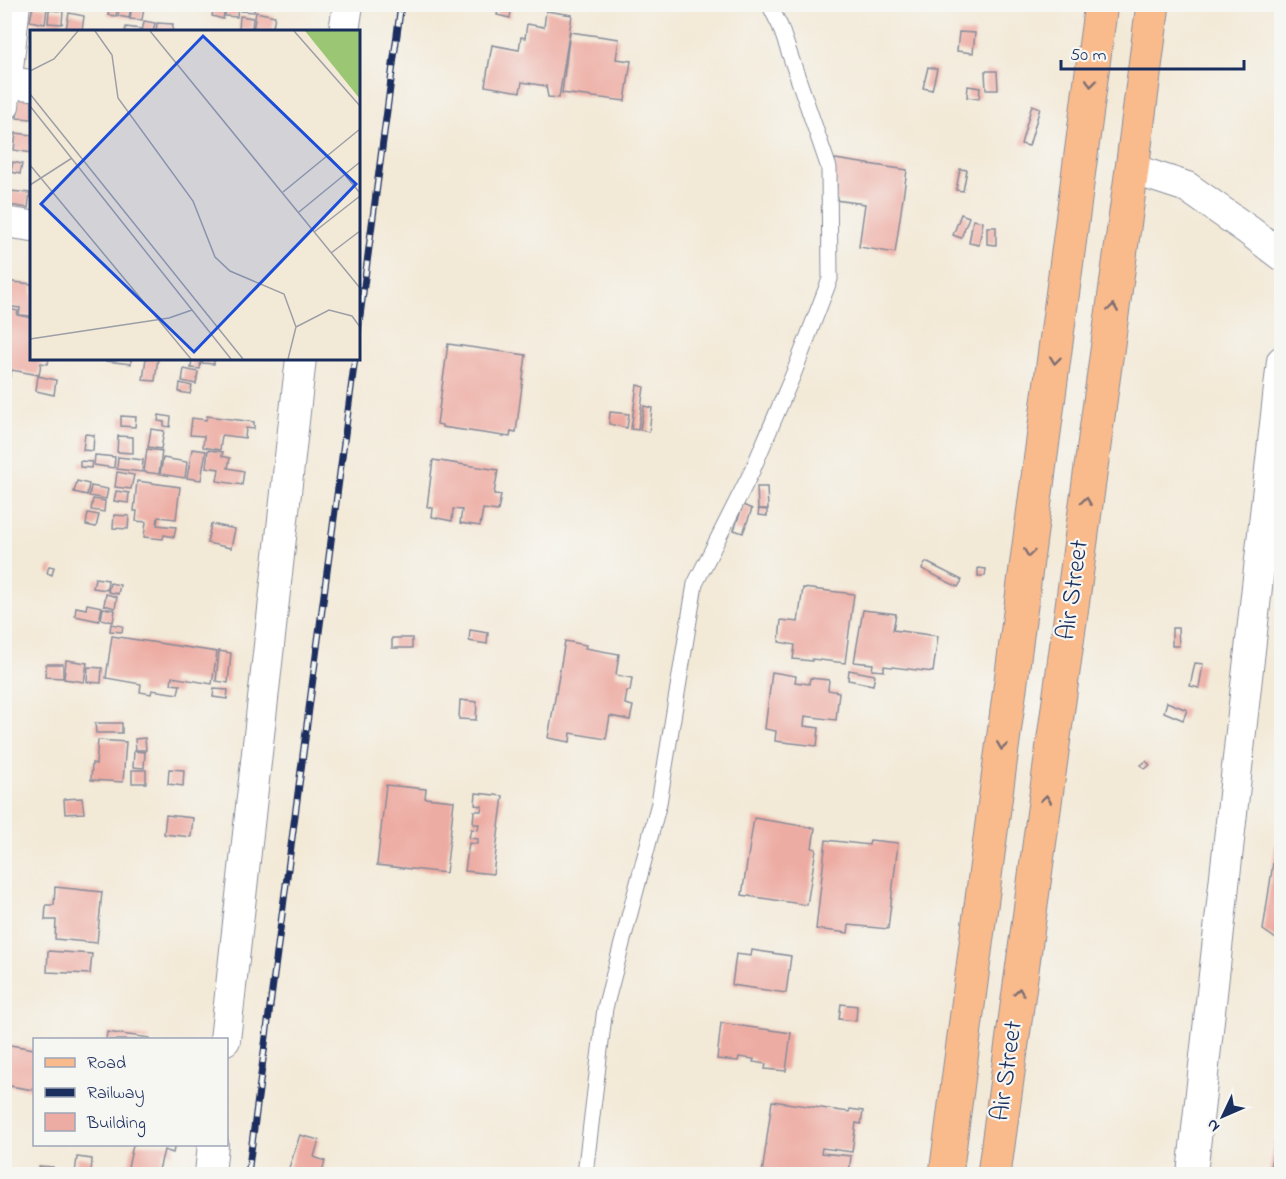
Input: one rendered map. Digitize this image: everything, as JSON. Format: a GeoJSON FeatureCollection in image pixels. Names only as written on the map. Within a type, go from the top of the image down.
{"type":"FeatureCollection","features":[{"type":"Feature","properties":{"kind":"main road","name":"Air Street"},"geometry":{"type":"LineString","coordinates":[[946,1174],[1101,4]]}},
{"type":"Feature","properties":{"kind":"main road","name":"Air Street"},"geometry":{"type":"LineString","coordinates":[[994,1174],[1153,4]]}},
{"type":"Feature","properties":{"kind":"street"},"geometry":{"type":"LineString","coordinates":[[12,89],[15,4]]}},
{"type":"Feature","properties":{"kind":"street"},"geometry":{"type":"LineString","coordinates":[[344,30],[348,4]]}},
{"type":"Feature","properties":{"kind":"street"},"geometry":{"type":"LineString","coordinates":[[1132,169],[1187,186],[1281,256]]}},
{"type":"Feature","properties":{"kind":"street"},"geometry":{"type":"LineString","coordinates":[[4,222],[30,226]]}},
{"type":"Feature","properties":{"kind":"street"},"geometry":{"type":"LineString","coordinates":[[225,1038],[301,360]]}},
{"type":"Feature","properties":{"kind":"street"},"geometry":{"type":"LineString","coordinates":[[1192,1174],[1281,361]]}},
{"type":"Feature","properties":{"kind":"street"},"geometry":{"type":"LineString","coordinates":[[210,1174],[213,1146]]}},
{"type":"Feature","properties":{"kind":"lane"},"geometry":{"type":"LineString","coordinates":[[585,1174],[605,1008],[659,802],[694,584],[752,471],[793,375],[830,279],[829,168],[780,26],[769,4]]}},
{"type":"Feature","properties":{"kind":"building"},"geometry":{"type":"Polygon","coordinates":[[[110,4],[118,5],[116,16],[108,15],[110,4]]]}},
{"type":"Feature","properties":{"kind":"building"},"geometry":{"type":"Polygon","coordinates":[[[120,4],[131,5],[129,18],[118,16],[120,4]]]}},
{"type":"Feature","properties":{"kind":"building"},"geometry":{"type":"Polygon","coordinates":[[[214,4],[225,6],[223,19],[212,16],[214,4]]]}},
{"type":"Feature","properties":{"kind":"building"},"geometry":{"type":"Polygon","coordinates":[[[226,4],[238,5],[237,17],[225,16],[226,4]]]}},
{"type":"Feature","properties":{"kind":"building"},"geometry":{"type":"Polygon","coordinates":[[[242,4],[255,4],[254,12],[241,11],[242,4]]]}},
{"type":"Feature","properties":{"kind":"building"},"geometry":{"type":"Polygon","coordinates":[[[499,4],[512,4],[510,18],[497,15],[499,4]]]}},
{"type":"Feature","properties":{"kind":"building"},"geometry":{"type":"Polygon","coordinates":[[[33,6],[47,8],[45,24],[30,21],[33,6]]]}},
{"type":"Feature","properties":{"kind":"building"},"geometry":{"type":"Polygon","coordinates":[[[132,6],[144,7],[142,20],[130,19],[132,6]]]}},
{"type":"Feature","properties":{"kind":"building"},"geometry":{"type":"Polygon","coordinates":[[[49,10],[63,11],[62,24],[48,23],[49,10]]]}},
{"type":"Feature","properties":{"kind":"building"},"geometry":{"type":"Polygon","coordinates":[[[546,11],[572,15],[559,98],[548,97],[546,86],[522,82],[520,92],[485,86],[492,45],[519,50],[521,37],[525,38],[527,24],[544,27],[546,11]]]}},
{"type":"Feature","properties":{"kind":"building"},"geometry":{"type":"Polygon","coordinates":[[[256,12],[275,16],[272,30],[253,30],[256,12]]]}},
{"type":"Feature","properties":{"kind":"building"},"geometry":{"type":"Polygon","coordinates":[[[69,13],[84,16],[82,30],[66,29],[69,13]]]}},
{"type":"Feature","properties":{"kind":"building"},"geometry":{"type":"Polygon","coordinates":[[[240,16],[253,18],[252,30],[239,29],[240,16]]]}},
{"type":"Feature","properties":{"kind":"building"},"geometry":{"type":"Polygon","coordinates":[[[144,21],[155,23],[153,30],[142,30],[144,21]]]}},
{"type":"Feature","properties":{"kind":"building"},"geometry":{"type":"Polygon","coordinates":[[[157,23],[173,24],[172,30],[156,30],[157,23]]]}},
{"type":"Feature","properties":{"kind":"building"},"geometry":{"type":"Polygon","coordinates":[[[126,27],[141,29],[141,30],[125,30],[126,27]]]}},
{"type":"Feature","properties":{"kind":"building"},"geometry":{"type":"Polygon","coordinates":[[[570,32],[619,39],[616,59],[631,61],[625,101],[562,93],[570,32]]]}},
{"type":"Feature","properties":{"kind":"building"},"geometry":{"type":"Polygon","coordinates":[[[959,32],[975,33],[973,53],[957,51],[959,32]]]}},
{"type":"Feature","properties":{"kind":"building"},"geometry":{"type":"Polygon","coordinates":[[[928,67],[937,69],[932,90],[923,88],[928,67]]]}},
{"type":"Feature","properties":{"kind":"building"},"geometry":{"type":"Polygon","coordinates":[[[985,71],[997,71],[998,90],[986,90],[985,71]]]}},
{"type":"Feature","properties":{"kind":"building"},"geometry":{"type":"Polygon","coordinates":[[[968,86],[980,88],[979,99],[967,97],[968,86]]]}},
{"type":"Feature","properties":{"kind":"building"},"geometry":{"type":"Polygon","coordinates":[[[19,93],[30,94],[30,119],[17,118],[19,93]]]}},
{"type":"Feature","properties":{"kind":"building"},"geometry":{"type":"Polygon","coordinates":[[[1032,105],[1040,108],[1029,146],[1021,144],[1032,105]]]}},
{"type":"Feature","properties":{"kind":"building"},"geometry":{"type":"Polygon","coordinates":[[[16,133],[30,135],[30,153],[14,150],[16,133]]]}},
{"type":"Feature","properties":{"kind":"building"},"geometry":{"type":"Polygon","coordinates":[[[835,159],[907,170],[895,253],[859,247],[865,204],[835,200],[837,185],[831,184],[835,159]]]}},
{"type":"Feature","properties":{"kind":"building"},"geometry":{"type":"Polygon","coordinates":[[[13,162],[22,164],[20,174],[11,172],[13,162]]]}},
{"type":"Feature","properties":{"kind":"building"},"geometry":{"type":"Polygon","coordinates":[[[960,169],[967,170],[963,191],[956,190],[960,169]]]}},
{"type":"Feature","properties":{"kind":"building"},"geometry":{"type":"Polygon","coordinates":[[[4,189],[9,190],[4,209],[4,189]]]}},
{"type":"Feature","properties":{"kind":"building"},"geometry":{"type":"Polygon","coordinates":[[[10,191],[30,193],[28,208],[9,205],[10,191]]]}},
{"type":"Feature","properties":{"kind":"building"},"geometry":{"type":"Polygon","coordinates":[[[961,214],[969,217],[961,238],[953,235],[961,214]]]}},
{"type":"Feature","properties":{"kind":"building"},"geometry":{"type":"Polygon","coordinates":[[[973,220],[983,222],[979,245],[969,243],[973,220]]]}},
{"type":"Feature","properties":{"kind":"building"},"geometry":{"type":"Polygon","coordinates":[[[987,227],[996,227],[996,245],[987,244],[987,227]]]}},
{"type":"Feature","properties":{"kind":"building"},"geometry":{"type":"Polygon","coordinates":[[[4,281],[30,284],[30,316],[19,315],[20,308],[4,306],[4,281]]]}},
{"type":"Feature","properties":{"kind":"building"},"geometry":{"type":"Polygon","coordinates":[[[4,308],[18,311],[17,315],[30,318],[30,360],[49,360],[48,364],[41,363],[39,375],[12,370],[10,377],[4,376],[4,308]]]}},
{"type":"Feature","properties":{"kind":"building"},"geometry":{"type":"Polygon","coordinates":[[[448,344],[526,355],[516,432],[511,431],[510,437],[442,427],[437,424],[448,344]]]}},
{"type":"Feature","properties":{"kind":"building"},"geometry":{"type":"Polygon","coordinates":[[[131,360],[131,364],[106,361],[131,360]]]}},
{"type":"Feature","properties":{"kind":"building"},"geometry":{"type":"Polygon","coordinates":[[[146,360],[158,360],[155,381],[143,380],[146,360]]]}},
{"type":"Feature","properties":{"kind":"building"},"geometry":{"type":"Polygon","coordinates":[[[192,360],[201,360],[200,369],[191,368],[192,360]]]}},
{"type":"Feature","properties":{"kind":"building"},"geometry":{"type":"Polygon","coordinates":[[[203,360],[214,360],[214,364],[202,363],[203,360]]]}},
{"type":"Feature","properties":{"kind":"building"},"geometry":{"type":"Polygon","coordinates":[[[184,369],[198,372],[196,384],[182,381],[184,369]]]}},
{"type":"Feature","properties":{"kind":"building"},"geometry":{"type":"Polygon","coordinates":[[[38,376],[56,380],[54,395],[36,391],[38,376]]]}},
{"type":"Feature","properties":{"kind":"building"},"geometry":{"type":"Polygon","coordinates":[[[180,383],[192,386],[190,394],[179,392],[180,383]]]}},
{"type":"Feature","properties":{"kind":"building"},"geometry":{"type":"Polygon","coordinates":[[[637,385],[644,387],[638,430],[631,429],[637,385]]]}},
{"type":"Feature","properties":{"kind":"building"},"geometry":{"type":"Polygon","coordinates":[[[644,406],[652,408],[649,432],[640,430],[644,406]]]}},
{"type":"Feature","properties":{"kind":"building"},"geometry":{"type":"Polygon","coordinates":[[[610,412],[629,414],[627,428],[609,424],[610,412]]]}},
{"type":"Feature","properties":{"kind":"building"},"geometry":{"type":"Polygon","coordinates":[[[159,415],[171,417],[170,427],[158,421],[159,415]]]}},
{"type":"Feature","properties":{"kind":"building"},"geometry":{"type":"Polygon","coordinates":[[[121,416],[136,417],[135,427],[121,426],[121,416]]]}},
{"type":"Feature","properties":{"kind":"building"},"geometry":{"type":"Polygon","coordinates":[[[207,416],[254,422],[254,429],[246,428],[245,438],[222,435],[220,450],[203,447],[204,436],[190,435],[192,418],[206,420],[207,416]]]}},
{"type":"Feature","properties":{"kind":"building"},"geometry":{"type":"Polygon","coordinates":[[[151,429],[164,431],[161,449],[148,447],[151,429]]]}},
{"type":"Feature","properties":{"kind":"building"},"geometry":{"type":"Polygon","coordinates":[[[85,434],[94,435],[93,451],[83,450],[85,434]]]}},
{"type":"Feature","properties":{"kind":"building"},"geometry":{"type":"Polygon","coordinates":[[[118,436],[133,437],[133,453],[117,452],[118,436]]]}},
{"type":"Feature","properties":{"kind":"building"},"geometry":{"type":"Polygon","coordinates":[[[147,449],[162,451],[159,474],[144,472],[147,449]]]}},
{"type":"Feature","properties":{"kind":"building"},"geometry":{"type":"Polygon","coordinates":[[[192,449],[206,451],[201,480],[187,478],[192,449]]]}},
{"type":"Feature","properties":{"kind":"building"},"geometry":{"type":"Polygon","coordinates":[[[208,450],[223,452],[222,456],[230,458],[228,468],[244,471],[242,485],[217,481],[219,469],[206,467],[208,450]]]}},
{"type":"Feature","properties":{"kind":"building"},"geometry":{"type":"Polygon","coordinates":[[[95,455],[115,457],[114,468],[94,465],[95,455]]]}},
{"type":"Feature","properties":{"kind":"building"},"geometry":{"type":"Polygon","coordinates":[[[118,457],[143,460],[142,472],[117,469],[118,457]]]}},
{"type":"Feature","properties":{"kind":"building"},"geometry":{"type":"Polygon","coordinates":[[[163,458],[187,462],[185,478],[160,474],[163,458]]]}},
{"type":"Feature","properties":{"kind":"building"},"geometry":{"type":"Polygon","coordinates":[[[433,460],[498,470],[494,494],[501,495],[498,511],[483,509],[480,526],[460,523],[462,510],[453,509],[452,521],[432,517],[433,508],[427,507],[433,460]]]}},
{"type":"Feature","properties":{"kind":"building"},"geometry":{"type":"Polygon","coordinates":[[[80,461],[92,462],[91,468],[80,467],[80,461]]]}},
{"type":"Feature","properties":{"kind":"building"},"geometry":{"type":"Polygon","coordinates":[[[117,472],[134,475],[131,489],[115,487],[117,472]]]}},
{"type":"Feature","properties":{"kind":"building"},"geometry":{"type":"Polygon","coordinates":[[[77,481],[89,484],[87,495],[74,492],[77,481]]]}},
{"type":"Feature","properties":{"kind":"building"},"geometry":{"type":"Polygon","coordinates":[[[137,481],[180,487],[176,519],[158,517],[157,525],[176,527],[174,537],[164,535],[163,539],[144,537],[146,522],[136,521],[137,511],[134,511],[137,481]]]}},
{"type":"Feature","properties":{"kind":"building"},"geometry":{"type":"Polygon","coordinates":[[[91,486],[108,489],[106,499],[89,496],[91,486]]]}},
{"type":"Feature","properties":{"kind":"building"},"geometry":{"type":"Polygon","coordinates":[[[757,487],[767,487],[768,509],[758,509],[757,487]]]}},
{"type":"Feature","properties":{"kind":"building"},"geometry":{"type":"Polygon","coordinates":[[[116,491],[129,493],[128,503],[114,501],[116,491]]]}},
{"type":"Feature","properties":{"kind":"building"},"geometry":{"type":"Polygon","coordinates":[[[93,499],[105,501],[104,512],[91,510],[93,499]]]}},
{"type":"Feature","properties":{"kind":"building"},"geometry":{"type":"Polygon","coordinates":[[[743,505],[752,509],[743,533],[734,530],[743,505]]]}},
{"type":"Feature","properties":{"kind":"building"},"geometry":{"type":"Polygon","coordinates":[[[759,509],[767,510],[767,516],[758,515],[759,509]]]}},
{"type":"Feature","properties":{"kind":"building"},"geometry":{"type":"Polygon","coordinates":[[[88,513],[99,515],[96,527],[86,525],[88,513]]]}},
{"type":"Feature","properties":{"kind":"building"},"geometry":{"type":"Polygon","coordinates":[[[114,515],[129,516],[128,529],[113,528],[114,515]]]}},
{"type":"Feature","properties":{"kind":"building"},"geometry":{"type":"Polygon","coordinates":[[[211,524],[235,529],[231,548],[207,543],[211,524]]]}},
{"type":"Feature","properties":{"kind":"building"},"geometry":{"type":"Polygon","coordinates":[[[926,562],[962,580],[958,587],[922,569],[926,562]]]}},
{"type":"Feature","properties":{"kind":"building"},"geometry":{"type":"Polygon","coordinates":[[[49,566],[54,567],[52,575],[47,573],[49,566]]]}},
{"type":"Feature","properties":{"kind":"building"},"geometry":{"type":"Polygon","coordinates":[[[978,568],[986,569],[985,576],[978,576],[978,568]]]}},
{"type":"Feature","properties":{"kind":"building"},"geometry":{"type":"Polygon","coordinates":[[[95,578],[108,580],[107,590],[93,588],[95,578]]]}},
{"type":"Feature","properties":{"kind":"building"},"geometry":{"type":"Polygon","coordinates":[[[110,583],[120,585],[118,594],[108,592],[110,583]]]}},
{"type":"Feature","properties":{"kind":"building"},"geometry":{"type":"Polygon","coordinates":[[[803,588],[854,594],[845,663],[793,659],[795,645],[779,642],[781,620],[798,622],[803,588]]]}},
{"type":"Feature","properties":{"kind":"building"},"geometry":{"type":"Polygon","coordinates":[[[106,594],[117,597],[115,608],[104,605],[106,594]]]}},
{"type":"Feature","properties":{"kind":"building"},"geometry":{"type":"Polygon","coordinates":[[[87,604],[102,607],[99,621],[75,616],[76,607],[86,609],[87,604]]]}},
{"type":"Feature","properties":{"kind":"building"},"geometry":{"type":"Polygon","coordinates":[[[103,608],[115,610],[113,622],[101,619],[103,608]]]}},
{"type":"Feature","properties":{"kind":"building"},"geometry":{"type":"Polygon","coordinates":[[[863,610],[896,614],[893,630],[938,636],[933,672],[884,666],[884,671],[872,670],[873,664],[854,662],[863,610]]]}},
{"type":"Feature","properties":{"kind":"building"},"geometry":{"type":"Polygon","coordinates":[[[111,624],[123,626],[122,632],[110,631],[111,624]]]}},
{"type":"Feature","properties":{"kind":"building"},"geometry":{"type":"Polygon","coordinates":[[[1172,628],[1178,628],[1179,646],[1172,646],[1172,628]]]}},
{"type":"Feature","properties":{"kind":"building"},"geometry":{"type":"Polygon","coordinates":[[[470,630],[488,633],[487,644],[469,641],[470,630]]]}},
{"type":"Feature","properties":{"kind":"building"},"geometry":{"type":"Polygon","coordinates":[[[112,636],[217,652],[212,684],[172,677],[171,684],[180,685],[178,694],[152,690],[151,694],[140,692],[141,684],[106,678],[112,636]]]}},
{"type":"Feature","properties":{"kind":"building"},"geometry":{"type":"Polygon","coordinates":[[[392,638],[412,638],[412,648],[392,648],[392,638]]]}},
{"type":"Feature","properties":{"kind":"building"},"geometry":{"type":"Polygon","coordinates":[[[565,641],[586,645],[585,648],[619,654],[616,675],[632,678],[625,704],[633,706],[630,720],[610,716],[606,739],[571,733],[570,742],[548,738],[565,641]]]}},
{"type":"Feature","properties":{"kind":"building"},"geometry":{"type":"Polygon","coordinates":[[[219,651],[231,653],[228,683],[216,681],[219,651]]]}},
{"type":"Feature","properties":{"kind":"building"},"geometry":{"type":"Polygon","coordinates":[[[66,660],[87,663],[84,682],[64,679],[66,660]]]}},
{"type":"Feature","properties":{"kind":"building"},"geometry":{"type":"Polygon","coordinates":[[[1195,663],[1203,664],[1199,688],[1190,686],[1195,663]]]}},
{"type":"Feature","properties":{"kind":"building"},"geometry":{"type":"Polygon","coordinates":[[[46,664],[63,664],[63,678],[45,677],[46,664]]]}},
{"type":"Feature","properties":{"kind":"building"},"geometry":{"type":"Polygon","coordinates":[[[88,667],[102,668],[101,683],[87,682],[88,667]]]}},
{"type":"Feature","properties":{"kind":"building"},"geometry":{"type":"Polygon","coordinates":[[[849,670],[875,675],[873,685],[848,680],[849,670]]]}},
{"type":"Feature","properties":{"kind":"building"},"geometry":{"type":"Polygon","coordinates":[[[772,672],[796,676],[795,682],[809,684],[810,678],[829,680],[828,690],[839,692],[836,720],[805,716],[804,726],[819,728],[817,746],[775,741],[776,731],[765,729],[772,672]]]}},
{"type":"Feature","properties":{"kind":"building"},"geometry":{"type":"Polygon","coordinates":[[[214,689],[228,690],[227,699],[213,697],[214,689]]]}},
{"type":"Feature","properties":{"kind":"building"},"geometry":{"type":"Polygon","coordinates":[[[460,700],[477,702],[476,720],[459,719],[460,700]]]}},
{"type":"Feature","properties":{"kind":"building"},"geometry":{"type":"Polygon","coordinates":[[[1167,702],[1187,710],[1183,720],[1164,712],[1167,702]]]}},
{"type":"Feature","properties":{"kind":"building"},"geometry":{"type":"Polygon","coordinates":[[[95,723],[122,723],[122,733],[96,733],[95,723]]]}},
{"type":"Feature","properties":{"kind":"building"},"geometry":{"type":"Polygon","coordinates":[[[145,738],[146,750],[136,750],[135,739],[145,738]]]}},
{"type":"Feature","properties":{"kind":"building"},"geometry":{"type":"Polygon","coordinates":[[[98,740],[126,742],[123,782],[91,780],[92,763],[96,764],[98,740]]]}},
{"type":"Feature","properties":{"kind":"building"},"geometry":{"type":"Polygon","coordinates":[[[134,751],[145,752],[144,768],[133,767],[134,751]]]}},
{"type":"Feature","properties":{"kind":"building"},"geometry":{"type":"Polygon","coordinates":[[[1146,761],[1150,765],[1145,769],[1141,765],[1146,761]]]}},
{"type":"Feature","properties":{"kind":"building"},"geometry":{"type":"Polygon","coordinates":[[[169,769],[184,770],[183,786],[168,784],[169,769]]]}},
{"type":"Feature","properties":{"kind":"building"},"geometry":{"type":"Polygon","coordinates":[[[132,770],[146,770],[146,783],[132,783],[132,770]]]}},
{"type":"Feature","properties":{"kind":"building"},"geometry":{"type":"Polygon","coordinates":[[[386,785],[426,789],[425,798],[454,801],[446,873],[377,865],[386,785]]]}},
{"type":"Feature","properties":{"kind":"building"},"geometry":{"type":"Polygon","coordinates":[[[476,793],[503,796],[493,874],[465,871],[469,843],[477,844],[478,839],[469,838],[471,829],[478,830],[479,824],[473,824],[474,811],[481,811],[482,806],[475,805],[476,793]]]}},
{"type":"Feature","properties":{"kind":"building"},"geometry":{"type":"Polygon","coordinates":[[[82,798],[84,813],[65,814],[64,799],[82,798]]]}},
{"type":"Feature","properties":{"kind":"building"},"geometry":{"type":"Polygon","coordinates":[[[166,815],[193,818],[191,837],[164,834],[166,815]]]}},
{"type":"Feature","properties":{"kind":"building"},"geometry":{"type":"Polygon","coordinates":[[[754,818],[815,828],[812,848],[816,849],[807,905],[742,895],[754,818]]]}},
{"type":"Feature","properties":{"kind":"building"},"geometry":{"type":"Polygon","coordinates":[[[826,840],[869,845],[870,840],[898,843],[888,929],[849,925],[848,933],[816,929],[826,840]]]}},
{"type":"Feature","properties":{"kind":"building"},"geometry":{"type":"Polygon","coordinates":[[[1276,843],[1282,847],[1282,943],[1263,930],[1276,843]]]}},
{"type":"Feature","properties":{"kind":"building"},"geometry":{"type":"Polygon","coordinates":[[[55,887],[102,892],[97,943],[55,939],[56,920],[45,920],[46,905],[54,905],[55,887]]]}},
{"type":"Feature","properties":{"kind":"building"},"geometry":{"type":"Polygon","coordinates":[[[752,950],[791,956],[786,993],[732,985],[736,954],[751,956],[752,950]]]}},
{"type":"Feature","properties":{"kind":"building"},"geometry":{"type":"Polygon","coordinates":[[[48,951],[92,954],[90,974],[47,972],[48,951]]]}},
{"type":"Feature","properties":{"kind":"building"},"geometry":{"type":"Polygon","coordinates":[[[841,1004],[857,1006],[856,1021],[839,1019],[841,1004]]]}},
{"type":"Feature","properties":{"kind":"building"},"geometry":{"type":"Polygon","coordinates":[[[721,1023],[791,1033],[786,1071],[765,1069],[766,1064],[753,1062],[754,1059],[739,1057],[738,1061],[717,1059],[721,1023]]]}},
{"type":"Feature","properties":{"kind":"building"},"geometry":{"type":"Polygon","coordinates":[[[107,1032],[150,1038],[106,1038],[107,1032]]]}},
{"type":"Feature","properties":{"kind":"building"},"geometry":{"type":"Polygon","coordinates":[[[4,1044],[33,1049],[33,1090],[4,1085],[4,1044]]]}},
{"type":"Feature","properties":{"kind":"building"},"geometry":{"type":"Polygon","coordinates":[[[772,1101],[849,1112],[850,1109],[863,1111],[861,1124],[856,1123],[852,1152],[822,1148],[821,1153],[851,1156],[849,1174],[762,1174],[772,1101]]]}},
{"type":"Feature","properties":{"kind":"building"},"geometry":{"type":"Polygon","coordinates":[[[300,1135],[319,1140],[314,1157],[325,1161],[322,1174],[287,1174],[300,1135]]]}},
{"type":"Feature","properties":{"kind":"building"},"geometry":{"type":"Polygon","coordinates":[[[1275,1141],[1282,1146],[1282,1174],[1269,1174],[1275,1141]]]}},
{"type":"Feature","properties":{"kind":"building"},"geometry":{"type":"Polygon","coordinates":[[[133,1146],[175,1146],[173,1153],[164,1150],[158,1174],[127,1172],[133,1146]]]}},
{"type":"Feature","properties":{"kind":"building"},"geometry":{"type":"Polygon","coordinates":[[[77,1157],[92,1159],[91,1174],[75,1174],[77,1157]]]}},
{"type":"Feature","properties":{"kind":"building"},"geometry":{"type":"Polygon","coordinates":[[[39,1166],[53,1167],[52,1174],[38,1174],[39,1166]]]}},
{"type":"Feature","properties":{"kind":"railway"},"geometry":{"type":"LineString","coordinates":[[360,316],[401,4]]}},
{"type":"Feature","properties":{"kind":"railway"},"geometry":{"type":"LineString","coordinates":[[248,1174],[355,360]]}}]}
